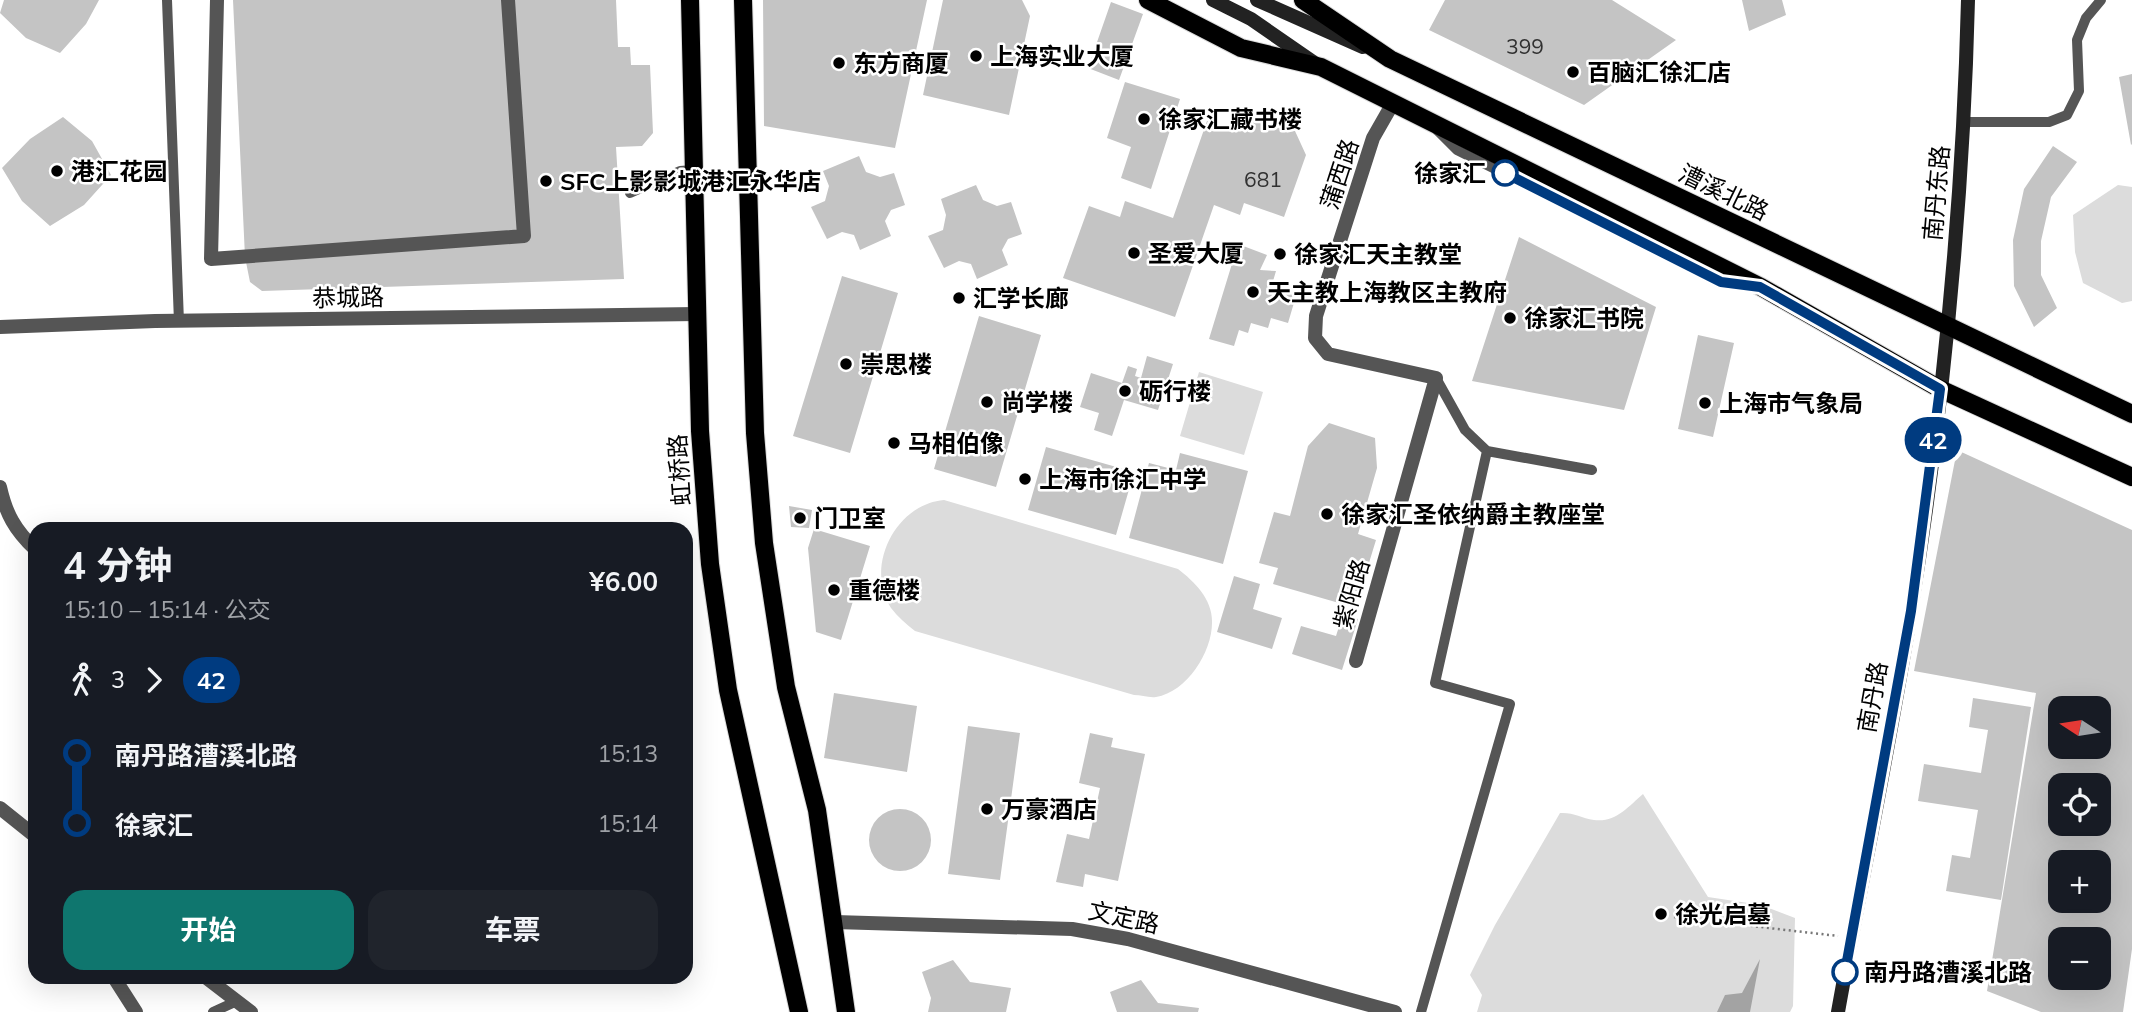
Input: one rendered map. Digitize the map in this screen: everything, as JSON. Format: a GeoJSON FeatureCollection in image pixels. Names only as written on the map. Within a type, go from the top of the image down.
{"type":"FeatureCollection","features":[{"type":"Feature","properties":{"kind":"main road","name":"虹桥路"},"geometry":{"type":"LineString","coordinates":[[690,0],[700,431],[710,564],[728,690],[799,1012]]}},
{"type":"Feature","properties":{"kind":"main road"},"geometry":{"type":"LineString","coordinates":[[743,0],[755,433],[764,543],[786,687],[817,810],[846,1012]]}},
{"type":"Feature","properties":{"kind":"main road"},"geometry":{"type":"LineString","coordinates":[[1148,0],[1241,47],[1321,67]]}},
{"type":"Feature","properties":{"kind":"main road"},"geometry":{"type":"LineString","coordinates":[[1213,0],[1251,19],[1321,67],[1760,287],[1940,389],[2132,477]]}},
{"type":"Feature","properties":{"kind":"main road"},"geometry":{"type":"LineString","coordinates":[[1257,0],[1390,59]]}},
{"type":"Feature","properties":{"kind":"main road","name":"漕溪北路"},"geometry":{"type":"LineString","coordinates":[[1303,0],[1390,59],[2132,414]]}},
{"type":"Feature","properties":{"kind":"main road","name":"南丹东路"},"geometry":{"type":"LineString","coordinates":[[1940,389],[1948,327],[1965,122],[1968,0]]}},
{"type":"Feature","properties":{"kind":"main road","name":"南丹路"},"geometry":{"type":"LineString","coordinates":[[1838,1012],[1911,611],[1940,389]]}},
{"type":"Feature","properties":{"kind":"street"},"geometry":{"type":"LineString","coordinates":[[217,0],[211,259],[524,236],[508,0]]}},
{"type":"Feature","properties":{"kind":"street","name":"蒲西路"},"geometry":{"type":"LineString","coordinates":[[1393,103],[1373,138],[1317,316],[1315,338],[1328,354],[1436,378]]}},
{"type":"Feature","properties":{"kind":"street","name":"恭城路"},"geometry":{"type":"LineString","coordinates":[[0,327],[697,314]]}},
{"type":"Feature","properties":{"kind":"street","name":"紫阳路"},"geometry":{"type":"LineString","coordinates":[[1356,661],[1436,378]]}},
{"type":"Feature","properties":{"kind":"street"},"geometry":{"type":"LineString","coordinates":[[0,487],[6,511],[16,531],[28,542]]}},
{"type":"Feature","properties":{"kind":"street"},"geometry":{"type":"LineString","coordinates":[[0,808],[28,830]]}},
{"type":"Feature","properties":{"kind":"street","name":"文定路"},"geometry":{"type":"LineString","coordinates":[[835,922],[1072,929],[1128,939],[1395,1012]]}},
{"type":"Feature","properties":{"kind":"street"},"geometry":{"type":"LineString","coordinates":[[118,984],[136,1012]]}},
{"type":"Feature","properties":{"kind":"street"},"geometry":{"type":"LineString","coordinates":[[215,984],[251,1012]]}},
{"type":"Feature","properties":{"kind":"lane"},"geometry":{"type":"LineString","coordinates":[[167,0],[179,322]]}},
{"type":"Feature","properties":{"kind":"lane"},"geometry":{"type":"LineString","coordinates":[[1965,122],[2049,122],[2067,115],[2079,91],[2077,40],[2087,18],[2101,0]]}},
{"type":"Feature","properties":{"kind":"lane"},"geometry":{"type":"LineString","coordinates":[[629,193],[680,172],[694,170]]}},
{"type":"Feature","properties":{"kind":"lane"},"geometry":{"type":"LineString","coordinates":[[1436,378],[1465,430],[1488,451],[1592,470]]}},
{"type":"Feature","properties":{"kind":"lane"},"geometry":{"type":"LineString","coordinates":[[1421,1012],[1510,704],[1435,683],[1488,451]]}},
{"type":"Feature","properties":{"kind":"lane"},"geometry":{"type":"LineString","coordinates":[[213,1012],[237,1001]]}},
{"type":"Feature","properties":{"kind":"path"},"geometry":{"type":"LineString","coordinates":[[1674,917],[1852,937]]}},
{"type":"Feature","properties":{"kind":"shaded area"},"geometry":{"type":"Polygon","coordinates":[[[2118,185],[2132,187],[2132,301],[2122,303],[2083,283],[2075,252],[2073,215],[2118,185]]]}},
{"type":"Feature","properties":{"kind":"shaded area"},"geometry":{"type":"Polygon","coordinates":[[[1199,372],[1263,392],[1244,455],[1180,436],[1199,372]]]}},
{"type":"Feature","properties":{"kind":"shaded area"},"geometry":{"type":"Polygon","coordinates":[[[944,500],[1178,569],[1202,592],[1212,615],[1208,646],[1196,669],[1167,694],[1153,697],[1134,695],[915,631],[891,608],[881,574],[883,556],[899,525],[912,513],[927,504],[944,500]]]}},
{"type":"Feature","properties":{"kind":"shaded area"},"geometry":{"type":"Polygon","coordinates":[[[1643,794],[1708,897],[1761,905],[1795,918],[1793,1006],[1790,1012],[1477,1012],[1482,995],[1470,975],[1495,925],[1560,813],[1594,820],[1608,819],[1621,813],[1643,794]]]}},
{"type":"Feature","properties":{"kind":"shaded area"},"geometry":{"type":"Polygon","coordinates":[[[1760,959],[1750,1012],[1717,1012],[1725,995],[1742,993],[1760,959]]]}},
{"type":"Feature","properties":{"kind":"building"},"geometry":{"type":"Polygon","coordinates":[[[4,0],[99,0],[86,24],[60,53],[26,38],[0,13],[4,0]]]}},
{"type":"Feature","properties":{"kind":"building"},"geometry":{"type":"Polygon","coordinates":[[[233,0],[616,0],[618,47],[630,47],[631,65],[650,65],[653,133],[642,146],[616,147],[624,279],[262,291],[250,282],[245,257],[233,0]]]}},
{"type":"Feature","properties":{"kind":"building","name":"东方商厦"},"geometry":{"type":"Polygon","coordinates":[[[763,0],[927,0],[895,148],[764,126],[763,0]]]}},
{"type":"Feature","properties":{"kind":"building","name":"上海实业大厦"},"geometry":{"type":"Polygon","coordinates":[[[943,0],[1022,0],[1030,16],[1009,115],[923,95],[943,0]]]}},
{"type":"Feature","properties":{"kind":"building","name":"百脑汇徐汇店"},"geometry":{"type":"Polygon","coordinates":[[[1445,0],[1612,0],[1676,40],[1584,105],[1429,30],[1445,0]]]}},
{"type":"Feature","properties":{"kind":"building"},"geometry":{"type":"Polygon","coordinates":[[[1742,0],[1782,0],[1786,15],[1749,31],[1742,0]]]}},
{"type":"Feature","properties":{"kind":"building","name":"徐家汇藏书楼"},"geometry":{"type":"Polygon","coordinates":[[[1111,2],[1143,14],[1119,80],[1088,68],[1111,2]]]}},
{"type":"Feature","properties":{"kind":"building"},"geometry":{"type":"Polygon","coordinates":[[[2132,74],[2132,144],[2131,145],[2119,77],[2132,74]]]}},
{"type":"Feature","properties":{"kind":"building","name":"徐家汇藏书楼"},"geometry":{"type":"Polygon","coordinates":[[[1125,82],[1180,99],[1151,189],[1121,178],[1131,147],[1107,138],[1125,82]]]}},
{"type":"Feature","properties":{"kind":"building"},"geometry":{"type":"Polygon","coordinates":[[[1239,111],[1295,131],[1306,155],[1284,217],[1244,203],[1240,215],[1214,205],[1175,317],[1063,278],[1089,206],[1120,217],[1125,201],[1173,218],[1207,121],[1232,130],[1239,111]]]}},
{"type":"Feature","properties":{"kind":"building","name":"港汇花园"},"geometry":{"type":"Polygon","coordinates":[[[63,117],[92,141],[111,175],[84,205],[50,226],[22,201],[2,168],[30,139],[63,117]]]}},
{"type":"Feature","properties":{"kind":"building"},"geometry":{"type":"Polygon","coordinates":[[[2053,146],[2077,162],[2051,197],[2041,241],[2041,275],[2057,308],[2034,327],[2014,286],[2013,240],[2024,189],[2053,146]]]}},
{"type":"Feature","properties":{"kind":"building"},"geometry":{"type":"Polygon","coordinates":[[[859,156],[866,172],[880,177],[894,173],[905,205],[891,210],[885,221],[891,236],[860,250],[854,235],[842,232],[827,239],[811,207],[825,201],[829,186],[823,171],[859,156]]]}},
{"type":"Feature","properties":{"kind":"building"},"geometry":{"type":"Polygon","coordinates":[[[976,185],[983,200],[997,206],[1011,202],[1022,234],[1008,239],[1002,250],[1008,265],[977,279],[971,264],[959,261],[944,268],[928,236],[943,230],[946,215],[941,199],[976,185]]]}},
{"type":"Feature","properties":{"kind":"building"},"geometry":{"type":"Polygon","coordinates":[[[1519,237],[1656,307],[1624,410],[1472,381],[1519,237]]]}},
{"type":"Feature","properties":{"kind":"building","name":"天主教上海教区主教府"},"geometry":{"type":"Polygon","coordinates":[[[1238,244],[1267,255],[1260,270],[1276,271],[1271,288],[1296,296],[1288,323],[1271,318],[1268,328],[1251,323],[1248,333],[1239,330],[1234,346],[1209,339],[1238,244]]]}},
{"type":"Feature","properties":{"kind":"building","name":"崇思楼"},"geometry":{"type":"Polygon","coordinates":[[[842,276],[898,293],[850,453],[793,436],[842,276]]]}},
{"type":"Feature","properties":{"kind":"building","name":"尚学楼"},"geometry":{"type":"Polygon","coordinates":[[[979,316],[1041,335],[996,487],[934,469],[979,316]]]}},
{"type":"Feature","properties":{"kind":"building"},"geometry":{"type":"Polygon","coordinates":[[[1698,335],[1734,343],[1713,437],[1678,429],[1698,335]]]}},
{"type":"Feature","properties":{"kind":"building","name":"砺行楼"},"geometry":{"type":"Polygon","coordinates":[[[1147,356],[1173,364],[1158,410],[1124,400],[1112,436],[1094,430],[1099,413],[1080,407],[1091,373],[1122,383],[1128,366],[1137,369],[1135,376],[1141,378],[1147,356]]]}},
{"type":"Feature","properties":{"kind":"building","name":"徐家汇圣依纳爵主教座堂"},"geometry":{"type":"Polygon","coordinates":[[[1329,423],[1375,438],[1377,468],[1358,534],[1376,540],[1360,592],[1343,587],[1339,603],[1273,584],[1278,568],[1259,563],[1274,512],[1290,516],[1308,446],[1329,423]]]}},
{"type":"Feature","properties":{"kind":"building"},"geometry":{"type":"Polygon","coordinates":[[[1046,447],[1134,472],[1116,535],[1028,510],[1046,447]]]}},
{"type":"Feature","properties":{"kind":"building"},"geometry":{"type":"Polygon","coordinates":[[[1957,450],[2132,530],[2132,949],[2123,1012],[2041,1012],[1987,991],[2036,693],[1914,671],[1957,450]]]}},
{"type":"Feature","properties":{"kind":"building"},"geometry":{"type":"Polygon","coordinates":[[[1180,453],[1248,471],[1223,564],[1129,538],[1149,463],[1176,470],[1180,453]]]}},
{"type":"Feature","properties":{"kind":"building","name":"门卫室"},"geometry":{"type":"Polygon","coordinates":[[[789,506],[812,510],[809,528],[791,527],[789,506]]]}},
{"type":"Feature","properties":{"kind":"building","name":"重德楼"},"geometry":{"type":"Polygon","coordinates":[[[814,529],[870,546],[841,640],[816,632],[808,548],[814,529]]]}},
{"type":"Feature","properties":{"kind":"building"},"geometry":{"type":"Polygon","coordinates":[[[1234,576],[1260,584],[1253,609],[1282,618],[1272,649],[1217,632],[1234,576]]]}},
{"type":"Feature","properties":{"kind":"building"},"geometry":{"type":"Polygon","coordinates":[[[1343,614],[1358,619],[1342,670],[1292,654],[1301,626],[1336,636],[1343,614]]]}},
{"type":"Feature","properties":{"kind":"building"},"geometry":{"type":"Polygon","coordinates":[[[834,693],[917,706],[907,772],[824,758],[834,693]]]}},
{"type":"Feature","properties":{"kind":"building"},"geometry":{"type":"Polygon","coordinates":[[[1973,698],[2031,707],[2001,900],[1946,891],[1952,855],[1970,858],[1978,810],[1918,801],[1924,764],[1981,773],[1988,730],[1969,727],[1973,698]]]}},
{"type":"Feature","properties":{"kind":"building"},"geometry":{"type":"Polygon","coordinates":[[[968,726],[1020,733],[1000,880],[948,874],[968,726]]]}},
{"type":"Feature","properties":{"kind":"building"},"geometry":{"type":"Polygon","coordinates":[[[1090,733],[1113,738],[1111,747],[1145,754],[1118,881],[1085,874],[1083,887],[1056,882],[1067,834],[1089,839],[1100,788],[1079,783],[1090,733]]]}},
{"type":"Feature","properties":{"kind":"building"},"geometry":{"type":"Polygon","coordinates":[[[900,809],[912,811],[922,818],[929,828],[929,852],[922,862],[912,869],[900,871],[888,869],[878,862],[871,852],[869,840],[871,828],[878,818],[888,811],[900,809]]]}},
{"type":"Feature","properties":{"kind":"building"},"geometry":{"type":"Polygon","coordinates":[[[953,960],[970,982],[1011,988],[1006,1012],[928,1012],[931,998],[922,972],[953,960]]]}},
{"type":"Feature","properties":{"kind":"building"},"geometry":{"type":"Polygon","coordinates":[[[1141,980],[1158,1003],[1199,1008],[1198,1012],[1117,1012],[1110,992],[1141,980]]]}},
{"type":"Feature","properties":{"kind":"bus line","name":"42"},"geometry":{"type":"LineString","coordinates":[[1505,173],[1721,282],[1760,287],[1940,389],[1911,611],[1845,972]]}},
{"type":"Feature","properties":{"kind":"place","name":"上海实业大厦"},"geometry":{"type":"Point","coordinates":[976,56]}},
{"type":"Feature","properties":{"kind":"place","name":"东方商厦"},"geometry":{"type":"Point","coordinates":[839,63]}},
{"type":"Feature","properties":{"kind":"place","name":"百脑汇徐汇店"},"geometry":{"type":"Point","coordinates":[1573,72]}},
{"type":"Feature","properties":{"kind":"place","name":"徐家汇藏书楼"},"geometry":{"type":"Point","coordinates":[1144,119]}},
{"type":"Feature","properties":{"kind":"place","name":"港汇花园"},"geometry":{"type":"Point","coordinates":[57,171]}},
{"type":"Feature","properties":{"kind":"place","name":"徐家汇"},"geometry":{"type":"Point","coordinates":[1505,173]}},
{"type":"Feature","properties":{"kind":"place","name":"SFC上影影城港汇永华店"},"geometry":{"type":"Point","coordinates":[546,181]}},
{"type":"Feature","properties":{"kind":"place","name":"圣爱大厦"},"geometry":{"type":"Point","coordinates":[1134,253]}},
{"type":"Feature","properties":{"kind":"place","name":"徐家汇天主教堂"},"geometry":{"type":"Point","coordinates":[1280,254]}},
{"type":"Feature","properties":{"kind":"place","name":"天主教上海教区主教府"},"geometry":{"type":"Point","coordinates":[1253,292]}},
{"type":"Feature","properties":{"kind":"place","name":"汇学长廊"},"geometry":{"type":"Point","coordinates":[959,298]}},
{"type":"Feature","properties":{"kind":"place","name":"徐家汇书院"},"geometry":{"type":"Point","coordinates":[1510,318]}},
{"type":"Feature","properties":{"kind":"place","name":"崇思楼"},"geometry":{"type":"Point","coordinates":[846,364]}},
{"type":"Feature","properties":{"kind":"place","name":"砺行楼"},"geometry":{"type":"Point","coordinates":[1125,391]}},
{"type":"Feature","properties":{"kind":"place","name":"尚学楼"},"geometry":{"type":"Point","coordinates":[987,402]}},
{"type":"Feature","properties":{"kind":"place","name":"上海市气象局"},"geometry":{"type":"Point","coordinates":[1705,403]}},
{"type":"Feature","properties":{"kind":"place","name":"马相伯像"},"geometry":{"type":"Point","coordinates":[894,443]}},
{"type":"Feature","properties":{"kind":"place","name":"上海市徐汇中学"},"geometry":{"type":"Point","coordinates":[1025,479]}},
{"type":"Feature","properties":{"kind":"place","name":"徐家汇圣依纳爵主教座堂"},"geometry":{"type":"Point","coordinates":[1327,514]}},
{"type":"Feature","properties":{"kind":"place","name":"门卫室"},"geometry":{"type":"Point","coordinates":[800,518]}},
{"type":"Feature","properties":{"kind":"place","name":"重德楼"},"geometry":{"type":"Point","coordinates":[834,590]}},
{"type":"Feature","properties":{"kind":"place","name":"万豪酒店"},"geometry":{"type":"Point","coordinates":[987,809]}},
{"type":"Feature","properties":{"kind":"place","name":"徐光启墓"},"geometry":{"type":"Point","coordinates":[1661,914]}},
{"type":"Feature","properties":{"kind":"place","name":"南丹路漕溪北路"},"geometry":{"type":"Point","coordinates":[1845,972]}}]}
